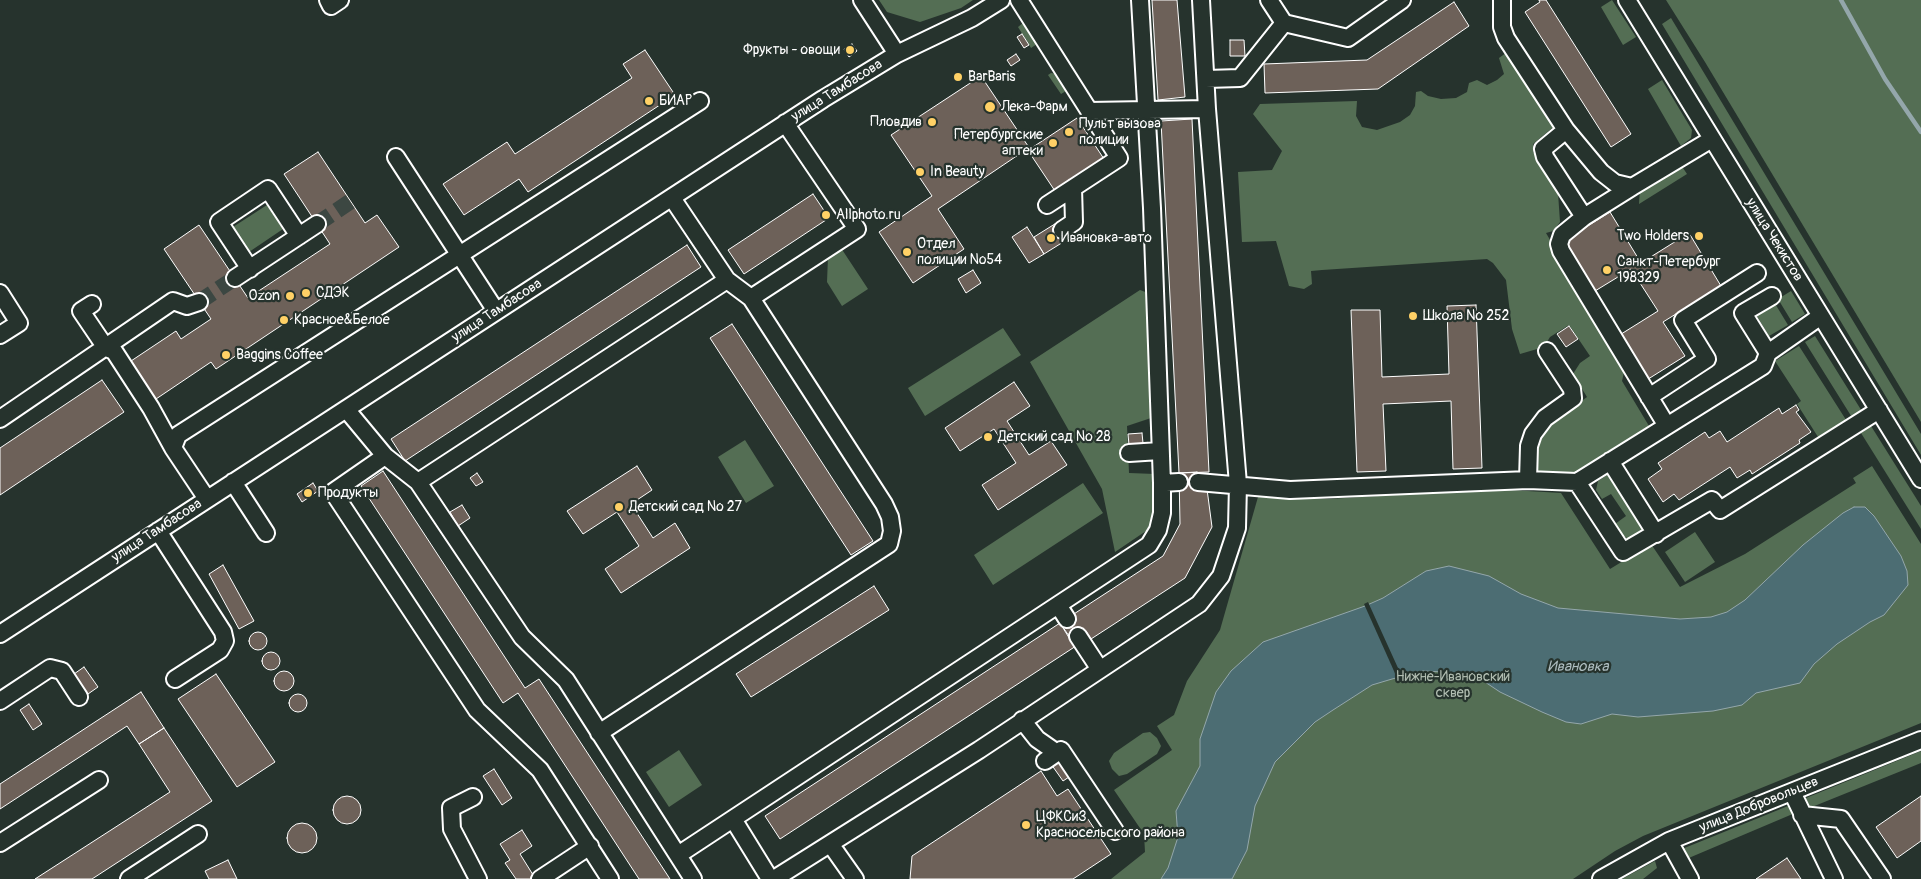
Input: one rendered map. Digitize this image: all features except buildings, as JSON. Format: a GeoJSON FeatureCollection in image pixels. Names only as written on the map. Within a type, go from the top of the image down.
{"type":"FeatureCollection","features":[{"type":"Feature","properties":{"kind":"street"},"geometry":{"type":"LineString","coordinates":[[328,0],[331,6],[340,0]]}},
{"type":"Feature","properties":{"kind":"street"},"geometry":{"type":"LineString","coordinates":[[862,0],[897,54]]}},
{"type":"Feature","properties":{"kind":"street","name":"улица Тамбасова"},"geometry":{"type":"LineString","coordinates":[[0,634],[786,123],[897,54],[972,18],[1001,0]]}},
{"type":"Feature","properties":{"kind":"street"},"geometry":{"type":"LineString","coordinates":[[1019,0],[1119,158],[1047,205]]}},
{"type":"Feature","properties":{"kind":"street"},"geometry":{"type":"LineString","coordinates":[[678,855],[1149,545],[1158,530],[1162,513],[1162,483],[1148,110],[1140,0]]}},
{"type":"Feature","properties":{"kind":"street"},"geometry":{"type":"LineString","coordinates":[[774,879],[831,845],[1199,604],[1221,576],[1237,528],[1238,484],[1207,109],[1201,0]]}},
{"type":"Feature","properties":{"kind":"street"},"geometry":{"type":"LineString","coordinates":[[1269,0],[1284,23],[1348,38],[1402,0]]}},
{"type":"Feature","properties":{"kind":"street"},"geometry":{"type":"LineString","coordinates":[[1502,0],[1502,27],[1506,38],[1566,130],[1602,172],[1616,184],[1632,187]]}},
{"type":"Feature","properties":{"kind":"street","name":"улица Чекистов"},"geometry":{"type":"LineString","coordinates":[[1628,0],[1921,479]]}},
{"type":"Feature","properties":{"kind":"street"},"geometry":{"type":"LineString","coordinates":[[1206,79],[1240,78],[1284,23]]}},
{"type":"Feature","properties":{"kind":"street"},"geometry":{"type":"LineString","coordinates":[[173,448],[178,435],[700,101]]}},
{"type":"Feature","properties":{"kind":"street"},"geometry":{"type":"LineString","coordinates":[[1089,111],[1207,109]]}},
{"type":"Feature","properties":{"kind":"street"},"geometry":{"type":"LineString","coordinates":[[751,298],[856,229],[786,123]]}},
{"type":"Feature","properties":{"kind":"street"},"geometry":{"type":"LineString","coordinates":[[1566,130],[1543,149],[1544,157],[1584,217]]}},
{"type":"Feature","properties":{"kind":"street"},"geometry":{"type":"LineString","coordinates":[[1667,426],[1561,251],[1559,244],[1562,235],[1584,217],[1712,139]]}},
{"type":"Feature","properties":{"kind":"street"},"geometry":{"type":"LineString","coordinates":[[396,157],[496,311]]}},
{"type":"Feature","properties":{"kind":"street"},"geometry":{"type":"LineString","coordinates":[[1062,230],[1074,222],[1074,188]]}},
{"type":"Feature","properties":{"kind":"street"},"geometry":{"type":"LineString","coordinates":[[250,269],[219,222],[251,200],[268,189],[299,236]]}},
{"type":"Feature","properties":{"kind":"street"},"geometry":{"type":"LineString","coordinates":[[599,733],[889,544],[892,531],[890,517],[884,504],[751,298],[727,280],[672,198]]}},
{"type":"Feature","properties":{"kind":"street"},"geometry":{"type":"LineString","coordinates":[[235,278],[317,224]]}},
{"type":"Feature","properties":{"kind":"street"},"geometry":{"type":"LineString","coordinates":[[1649,397],[1707,359],[1683,320],[1757,273]]}},
{"type":"Feature","properties":{"kind":"street"},"geometry":{"type":"LineString","coordinates":[[418,482],[727,280]]}},
{"type":"Feature","properties":{"kind":"street"},"geometry":{"type":"LineString","coordinates":[[0,293],[19,323],[0,336]]}},
{"type":"Feature","properties":{"kind":"street"},"geometry":{"type":"LineString","coordinates":[[1768,353],[1744,313],[1772,296]]}},
{"type":"Feature","properties":{"kind":"street"},"geometry":{"type":"LineString","coordinates":[[0,419],[173,301],[188,306],[199,302]]}},
{"type":"Feature","properties":{"kind":"street"},"geometry":{"type":"LineString","coordinates":[[92,304],[81,311],[106,348],[114,351],[151,408],[173,448],[207,499]]}},
{"type":"Feature","properties":{"kind":"street"},"geometry":{"type":"LineString","coordinates":[[1198,482],[1290,490],[1528,480],[1576,482],[1763,366],[1768,353],[1822,316]]}},
{"type":"Feature","properties":{"kind":"street"},"geometry":{"type":"LineString","coordinates":[[1528,480],[1530,446],[1533,434],[1545,418],[1573,398],[1572,390],[1547,351]]}},
{"type":"Feature","properties":{"kind":"street"},"geometry":{"type":"LineString","coordinates":[[346,409],[385,456],[418,482],[522,637],[566,680],[693,879]]}},
{"type":"Feature","properties":{"kind":"street"},"geometry":{"type":"LineString","coordinates":[[1576,482],[1623,552],[1712,500],[1720,510],[1879,410]]}},
{"type":"Feature","properties":{"kind":"street"},"geometry":{"type":"LineString","coordinates":[[1129,453],[1160,451]]}},
{"type":"Feature","properties":{"kind":"street"},"geometry":{"type":"LineString","coordinates":[[385,456],[333,492],[477,710],[540,770],[610,879]]}},
{"type":"Feature","properties":{"kind":"street"},"geometry":{"type":"LineString","coordinates":[[1610,461],[1656,534]]}},
{"type":"Feature","properties":{"kind":"street"},"geometry":{"type":"LineString","coordinates":[[233,482],[266,533]]}},
{"type":"Feature","properties":{"kind":"street"},"geometry":{"type":"LineString","coordinates":[[1162,483],[1180,482]]}},
{"type":"Feature","properties":{"kind":"street"},"geometry":{"type":"LineString","coordinates":[[158,531],[223,632],[225,641],[220,650],[175,679]]}},
{"type":"Feature","properties":{"kind":"street"},"geometry":{"type":"LineString","coordinates":[[1058,605],[1066,619]]}},
{"type":"Feature","properties":{"kind":"street"},"geometry":{"type":"LineString","coordinates":[[1078,636],[1100,668]]}},
{"type":"Feature","properties":{"kind":"street"},"geometry":{"type":"LineString","coordinates":[[0,701],[50,668],[62,671],[78,697]]}},
{"type":"Feature","properties":{"kind":"street"},"geometry":{"type":"LineString","coordinates":[[1022,720],[1051,757],[1062,750],[1115,831]]}},
{"type":"Feature","properties":{"kind":"street","name":"улица Добровольцев"},"geometry":{"type":"LineString","coordinates":[[1601,879],[1670,841],[1921,740]]}},
{"type":"Feature","properties":{"kind":"street"},"geometry":{"type":"LineString","coordinates":[[0,842],[99,780]]}},
{"type":"Feature","properties":{"kind":"street"},"geometry":{"type":"LineString","coordinates":[[1792,792],[1834,879]]}},
{"type":"Feature","properties":{"kind":"street"},"geometry":{"type":"LineString","coordinates":[[473,797],[451,808],[452,829],[478,879]]}},
{"type":"Feature","properties":{"kind":"street"},"geometry":{"type":"LineString","coordinates":[[1802,814],[1841,820],[1882,879]]}},
{"type":"Feature","properties":{"kind":"street"},"geometry":{"type":"LineString","coordinates":[[733,819],[770,879]]}},
{"type":"Feature","properties":{"kind":"street"},"geometry":{"type":"LineString","coordinates":[[129,879],[198,834]]}},
{"type":"Feature","properties":{"kind":"street"},"geometry":{"type":"LineString","coordinates":[[1670,841],[1690,879]]}},
{"type":"Feature","properties":{"kind":"street"},"geometry":{"type":"LineString","coordinates":[[831,845],[855,879]]}},
{"type":"Feature","properties":{"kind":"street"},"geometry":{"type":"LineString","coordinates":[[540,879],[590,846]]}},
{"type":"Feature","properties":{"kind":"green space"},"geometry":{"type":"Polygon","coordinates":[[[879,0],[973,0],[961,8],[920,22],[887,12],[879,0]]]}},
{"type":"Feature","properties":{"kind":"green space"},"geometry":{"type":"Polygon","coordinates":[[[1612,0],[1636,37],[1623,45],[1601,7],[1612,0]]]}},
{"type":"Feature","properties":{"kind":"green space"},"geometry":{"type":"Polygon","coordinates":[[[1666,0],[1921,0],[1921,422],[1705,62],[1666,0]]]}},
{"type":"Feature","properties":{"kind":"green space"},"geometry":{"type":"Polygon","coordinates":[[[1671,18],[1921,434],[1921,455],[1662,24],[1671,18]]]}},
{"type":"Feature","properties":{"kind":"green space"},"geometry":{"type":"Polygon","coordinates":[[[1023,23],[1028,23],[1040,42],[1031,48],[1018,27],[1023,23]]]}},
{"type":"Feature","properties":{"kind":"green space"},"geometry":{"type":"Polygon","coordinates":[[[1510,50],[1557,124],[1533,144],[1533,152],[1558,193],[1560,222],[1553,231],[1546,233],[1625,368],[1622,381],[1649,426],[1648,429],[1571,478],[1536,478],[1536,461],[1543,429],[1587,397],[1573,374],[1580,363],[1590,356],[1569,325],[1550,337],[1544,347],[1520,354],[1512,329],[1506,280],[1493,263],[1487,259],[1311,271],[1312,284],[1304,289],[1289,286],[1276,241],[1242,242],[1238,172],[1272,170],[1282,151],[1253,114],[1260,104],[1357,101],[1356,116],[1362,127],[1377,130],[1400,122],[1410,115],[1415,106],[1416,92],[1421,91],[1428,96],[1441,99],[1456,98],[1467,92],[1469,83],[1477,80],[1487,85],[1497,80],[1504,74],[1499,58],[1510,50]]]}},
{"type":"Feature","properties":{"kind":"green space"},"geometry":{"type":"Polygon","coordinates":[[[1051,73],[1057,74],[1071,88],[1061,94],[1048,75],[1051,73]]]}},
{"type":"Feature","properties":{"kind":"green space"},"geometry":{"type":"Polygon","coordinates":[[[1662,80],[1692,130],[1691,138],[1681,146],[1648,89],[1662,80]]]}},
{"type":"Feature","properties":{"kind":"green space"},"geometry":{"type":"Polygon","coordinates":[[[1679,162],[1687,174],[1639,204],[1640,187],[1679,162]]]}},
{"type":"Feature","properties":{"kind":"green space"},"geometry":{"type":"Polygon","coordinates":[[[267,205],[283,229],[249,252],[233,227],[267,205]]]}},
{"type":"Feature","properties":{"kind":"green space"},"geometry":{"type":"Polygon","coordinates":[[[841,248],[868,289],[842,306],[827,282],[828,257],[841,248]]]}},
{"type":"Feature","properties":{"kind":"green space"},"geometry":{"type":"Polygon","coordinates":[[[1140,290],[1148,293],[1154,417],[1127,426],[1129,473],[1155,474],[1157,514],[1146,531],[1115,552],[1102,489],[1030,362],[1140,290]]]}},
{"type":"Feature","properties":{"kind":"green space"},"geometry":{"type":"Polygon","coordinates":[[[1791,291],[1805,314],[1792,322],[1778,299],[1791,291]]]}},
{"type":"Feature","properties":{"kind":"green space"},"geometry":{"type":"Polygon","coordinates":[[[1774,302],[1788,325],[1769,336],[1755,313],[1774,302]]]}},
{"type":"Feature","properties":{"kind":"green space"},"geometry":{"type":"Polygon","coordinates":[[[1003,328],[1021,355],[925,416],[908,388],[1003,328]]]}},
{"type":"Feature","properties":{"kind":"green space"},"geometry":{"type":"Polygon","coordinates":[[[1815,336],[1863,413],[1853,419],[1805,342],[1815,336]]]}},
{"type":"Feature","properties":{"kind":"green space"},"geometry":{"type":"Polygon","coordinates":[[[1799,346],[1848,423],[1820,440],[1797,404],[1801,401],[1775,361],[1799,346]]]}},
{"type":"Feature","properties":{"kind":"green space"},"geometry":{"type":"Polygon","coordinates":[[[1871,426],[1921,506],[1921,529],[1861,433],[1871,426]]]}},
{"type":"Feature","properties":{"kind":"green space"},"geometry":{"type":"Polygon","coordinates":[[[745,440],[774,486],[746,503],[718,457],[745,440]]]}},
{"type":"Feature","properties":{"kind":"green space","name":"Нижне-Ивановский сквер"},"geometry":{"type":"Polygon","coordinates":[[[1872,466],[1921,544],[1921,723],[1643,836],[1615,851],[1573,879],[1111,879],[1145,852],[1144,834],[1114,790],[1172,750],[1157,726],[1174,715],[1187,681],[1220,630],[1258,497],[1328,499],[1494,489],[1561,493],[1610,569],[1651,544],[1680,587],[1745,554],[1856,483],[1853,478],[1872,466]]]}},
{"type":"Feature","properties":{"kind":"green space"},"geometry":{"type":"Polygon","coordinates":[[[1607,475],[1613,476],[1644,529],[1643,534],[1631,541],[1621,534],[1615,524],[1626,516],[1611,494],[1602,499],[1596,490],[1598,481],[1607,475]]]}},
{"type":"Feature","properties":{"kind":"green space"},"geometry":{"type":"Polygon","coordinates":[[[1083,483],[1103,513],[993,585],[974,555],[1083,483]]]}},
{"type":"Feature","properties":{"kind":"green space"},"geometry":{"type":"Polygon","coordinates":[[[1695,532],[1715,562],[1685,582],[1665,552],[1695,532]]]}},
{"type":"Feature","properties":{"kind":"green space"},"geometry":{"type":"Polygon","coordinates":[[[1150,732],[1157,738],[1161,746],[1157,754],[1127,774],[1119,776],[1112,769],[1109,761],[1114,753],[1143,733],[1150,732]]]}},
{"type":"Feature","properties":{"kind":"green space"},"geometry":{"type":"Polygon","coordinates":[[[679,750],[702,785],[669,807],[646,772],[679,750]]]}},
{"type":"Feature","properties":{"kind":"green space"},"geometry":{"type":"Polygon","coordinates":[[[1921,751],[1921,763],[1807,809],[1806,798],[1921,751]]]}},
{"type":"Feature","properties":{"kind":"green space"},"geometry":{"type":"Polygon","coordinates":[[[1788,806],[1795,813],[1684,860],[1682,849],[1788,806]]]}},
{"type":"Feature","properties":{"kind":"green space"},"geometry":{"type":"Polygon","coordinates":[[[1655,861],[1657,868],[1643,879],[1622,879],[1655,861]]]}},
{"type":"Feature","properties":{"kind":"water","name":"Ивановка"},"geometry":{"type":"Polygon","coordinates":[[[1854,507],[1865,507],[1874,516],[1901,556],[1907,571],[1908,585],[1884,615],[1837,644],[1814,664],[1800,683],[1756,693],[1742,705],[1713,711],[1638,717],[1612,714],[1581,724],[1566,722],[1542,712],[1500,692],[1479,678],[1423,671],[1372,685],[1315,722],[1275,762],[1255,806],[1247,850],[1232,879],[1161,879],[1168,868],[1178,837],[1176,811],[1200,766],[1200,739],[1216,692],[1231,671],[1263,642],[1365,606],[1383,598],[1426,571],[1449,566],[1489,576],[1521,594],[1558,608],[1680,619],[1711,617],[1727,612],[1745,600],[1803,545],[1843,513],[1854,507]]]}},
{"type":"Feature","properties":{"kind":"pier"},"geometry":{"type":"Polygon","coordinates":[[[1368,602],[1403,679],[1398,680],[1364,604],[1368,602]]]}},
{"type":"Feature","properties":{"kind":"waterway"},"geometry":{"type":"LineString","coordinates":[[1841,0],[1885,79],[1921,132]]}},
{"type":"Feature","properties":{"kind":"tunnel"},"geometry":{"type":"LineString","coordinates":[[317,224],[351,201]]}},
{"type":"Feature","properties":{"kind":"tunnel"},"geometry":{"type":"LineString","coordinates":[[199,302],[235,278]]}},
{"type":"Feature","properties":{"kind":"place","name":"Фрукты - овощи"},"geometry":{"type":"Point","coordinates":[850,50]}},
{"type":"Feature","properties":{"kind":"place","name":"BarBaris"},"geometry":{"type":"Point","coordinates":[958,77]}},
{"type":"Feature","properties":{"kind":"place","name":"БИАР"},"geometry":{"type":"Point","coordinates":[649,101]}},
{"type":"Feature","properties":{"kind":"place","name":"Лека-Фарм"},"geometry":{"type":"Point","coordinates":[990,107]}},
{"type":"Feature","properties":{"kind":"place","name":"Пловдив"},"geometry":{"type":"Point","coordinates":[932,122]}},
{"type":"Feature","properties":{"kind":"place","name":"Пульт вызова полиции"},"geometry":{"type":"Point","coordinates":[1069,132]}},
{"type":"Feature","properties":{"kind":"place","name":"Петербургские аптеки"},"geometry":{"type":"Point","coordinates":[1053,143]}},
{"type":"Feature","properties":{"kind":"place","name":"In Beauty"},"geometry":{"type":"Point","coordinates":[920,172]}},
{"type":"Feature","properties":{"kind":"place","name":"Allphoto.ru"},"geometry":{"type":"Point","coordinates":[826,215]}},
{"type":"Feature","properties":{"kind":"place","name":"Two Holders"},"geometry":{"type":"Point","coordinates":[1699,236]}},
{"type":"Feature","properties":{"kind":"place","name":"Ивановка-авто"},"geometry":{"type":"Point","coordinates":[1051,238]}},
{"type":"Feature","properties":{"kind":"place","name":"Отдел полиции №54"},"geometry":{"type":"Point","coordinates":[907,252]}},
{"type":"Feature","properties":{"kind":"place","name":"Санкт-Петербург 198329"},"geometry":{"type":"Point","coordinates":[1607,270]}},
{"type":"Feature","properties":{"kind":"place","name":"СДЭК"},"geometry":{"type":"Point","coordinates":[306,293]}},
{"type":"Feature","properties":{"kind":"place","name":"Ozon"},"geometry":{"type":"Point","coordinates":[290,296]}},
{"type":"Feature","properties":{"kind":"place","name":"Школа № 252"},"geometry":{"type":"Point","coordinates":[1413,316]}},
{"type":"Feature","properties":{"kind":"place","name":"Красное&Белое"},"geometry":{"type":"Point","coordinates":[284,320]}},
{"type":"Feature","properties":{"kind":"place","name":"Baggins Coffee"},"geometry":{"type":"Point","coordinates":[226,355]}},
{"type":"Feature","properties":{"kind":"place","name":"Детский сад № 28"},"geometry":{"type":"Point","coordinates":[988,437]}},
{"type":"Feature","properties":{"kind":"place","name":"Продукты"},"geometry":{"type":"Point","coordinates":[308,493]}},
{"type":"Feature","properties":{"kind":"place","name":"Детский сад № 27"},"geometry":{"type":"Point","coordinates":[619,507]}},
{"type":"Feature","properties":{"kind":"place","name":"ЦФКСиЗ Красносельского района"},"geometry":{"type":"Point","coordinates":[1026,825]}}]}
